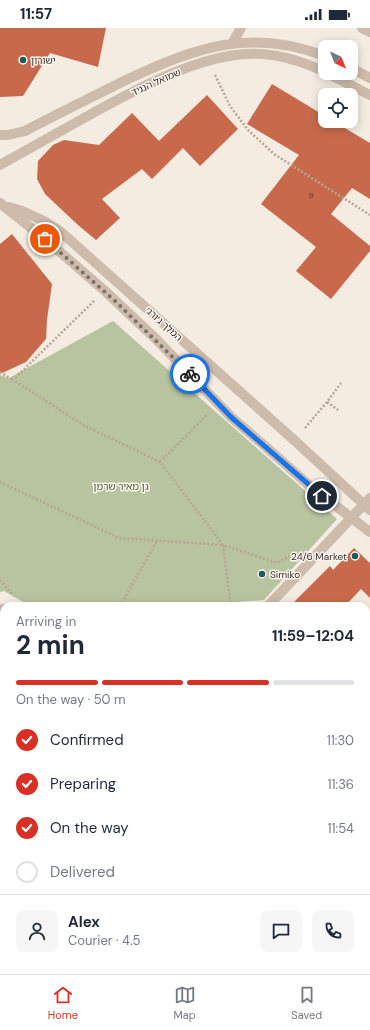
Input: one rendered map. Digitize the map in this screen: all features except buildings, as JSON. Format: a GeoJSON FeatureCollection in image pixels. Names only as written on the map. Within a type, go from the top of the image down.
{"type":"FeatureCollection","features":[{"type":"Feature","properties":{"kind":"street"},"geometry":{"type":"LineString","coordinates":[[234,40],[241,28]]}},
{"type":"Feature","properties":{"kind":"street"},"geometry":{"type":"LineString","coordinates":[[362,28],[370,32]]}},
{"type":"Feature","properties":{"kind":"street","name":"שמואל הנגיד"},"geometry":{"type":"LineString","coordinates":[[0,135],[8,135],[24,131],[178,56],[217,43],[252,39],[284,42],[297,45],[318,53]]}},
{"type":"Feature","properties":{"kind":"street","name":"שמואל הנגיד"},"geometry":{"type":"LineString","coordinates":[[0,165],[141,88],[166,76],[208,61],[228,56],[264,54],[286,57],[318,68]]}},
{"type":"Feature","properties":{"kind":"street"},"geometry":{"type":"LineString","coordinates":[[358,72],[370,78]]}},
{"type":"Feature","properties":{"kind":"street","name":"שמואל הנגיד"},"geometry":{"type":"LineString","coordinates":[[341,80],[370,95]]}},
{"type":"Feature","properties":{"kind":"street"},"geometry":{"type":"LineString","coordinates":[[0,203],[45,239],[105,291],[157,340],[231,417],[311,487],[370,532]]}},
{"type":"Feature","properties":{"kind":"street","name":"המלך ג׳ורג׳"},"geometry":{"type":"LineString","coordinates":[[0,203],[44,221],[61,232],[368,504]]}},
{"type":"Feature","properties":{"kind":"street"},"geometry":{"type":"LineString","coordinates":[[272,602],[352,517],[368,504]]}},
{"type":"Feature","properties":{"kind":"path"},"geometry":{"type":"LineString","coordinates":[[208,61],[230,106],[248,130],[274,154],[370,216]]}},
{"type":"Feature","properties":{"kind":"path"},"geometry":{"type":"LineString","coordinates":[[13,380],[105,291]]}},
{"type":"Feature","properties":{"kind":"path"},"geometry":{"type":"LineString","coordinates":[[0,372],[85,426],[160,462],[222,545],[230,602]]}},
{"type":"Feature","properties":{"kind":"path"},"geometry":{"type":"LineString","coordinates":[[294,440],[327,402],[341,383]]}},
{"type":"Feature","properties":{"kind":"path"},"geometry":{"type":"LineString","coordinates":[[327,402],[338,410]]}},
{"type":"Feature","properties":{"kind":"path"},"geometry":{"type":"LineString","coordinates":[[160,462],[219,403]]}},
{"type":"Feature","properties":{"kind":"path"},"geometry":{"type":"LineString","coordinates":[[0,482],[119,538],[222,545],[277,563],[298,552]]}},
{"type":"Feature","properties":{"kind":"path"},"geometry":{"type":"LineString","coordinates":[[122,602],[157,541]]}},
{"type":"Feature","properties":{"kind":"green space","name":"גן מאיר שרמן"},"geometry":{"type":"Polygon","coordinates":[[[113,321],[337,519],[264,600],[236,602],[23,602],[4,591],[0,592],[0,375],[9,378],[113,321]]]}},
{"type":"Feature","properties":{"kind":"way so far"},"geometry":{"type":"LineString","coordinates":[[45,239],[78,267],[157,340],[190,374]]}},
{"type":"Feature","properties":{"kind":"place","name":"ישורון"},"geometry":{"type":"Point","coordinates":[23,60]}},
{"type":"Feature","properties":{"kind":"place","name":"24/6 Market"},"geometry":{"type":"Point","coordinates":[355,556]}},
{"type":"Feature","properties":{"kind":"place","name":"Simiko"},"geometry":{"type":"Point","coordinates":[262,574]}},
{"type":"Feature","properties":{"kind":"route"},"geometry":{"type":"LineString","coordinates":[[190,374],[231,417],[322,496]]}}]}
